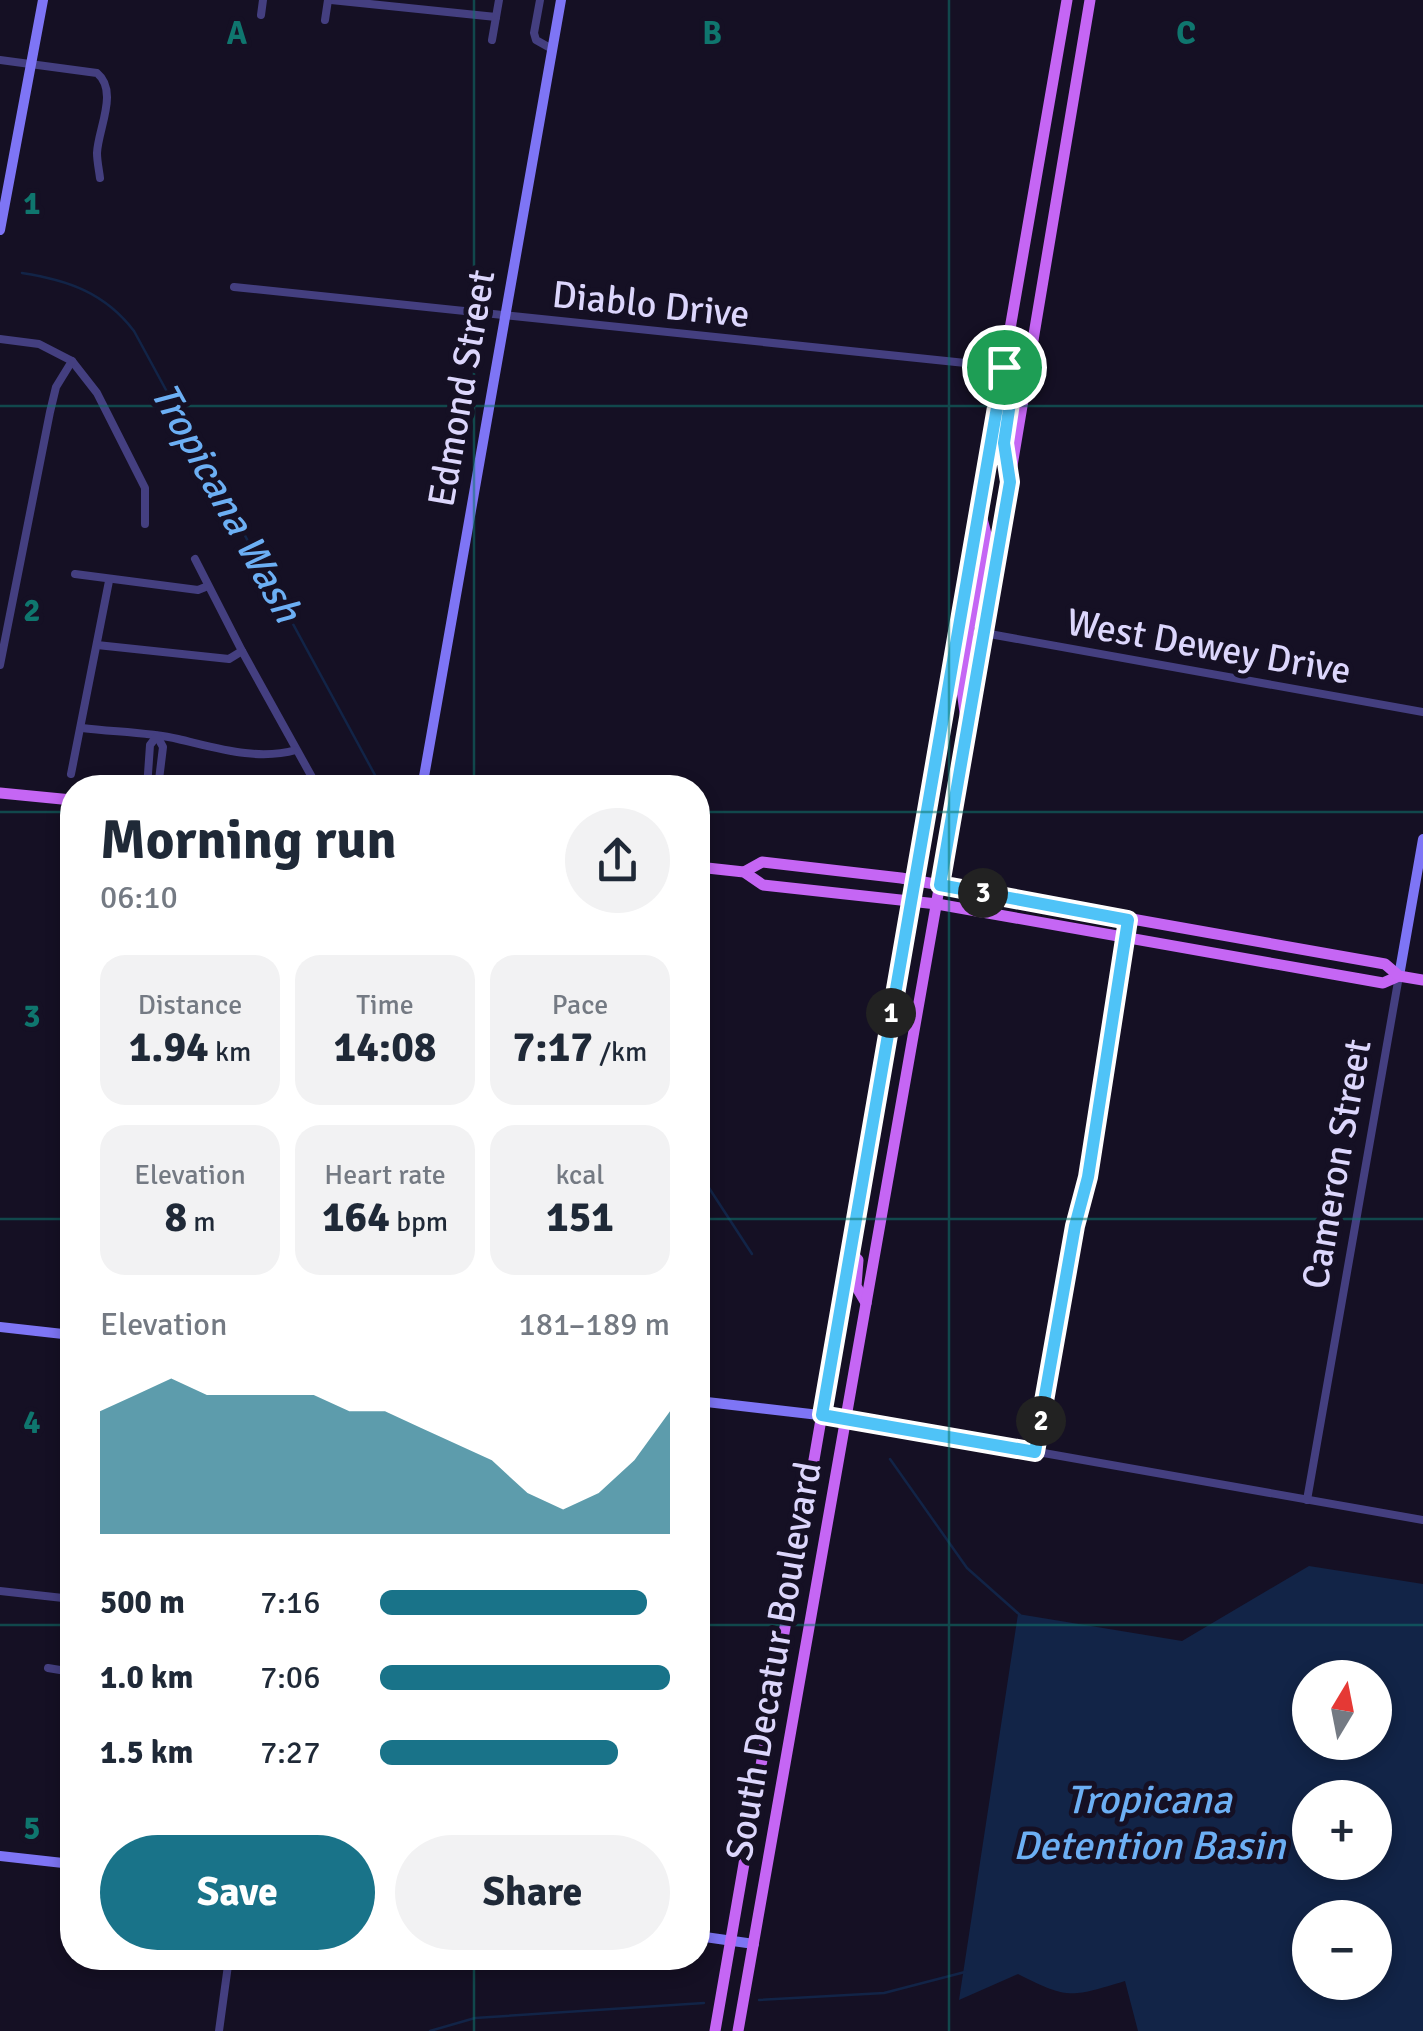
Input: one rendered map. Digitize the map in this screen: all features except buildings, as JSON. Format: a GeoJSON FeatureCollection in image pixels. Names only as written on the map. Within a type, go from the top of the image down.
{"type":"FeatureCollection","features":[{"type":"Feature","properties":{"kind":"main road","name":"South Decatur Boulevard"},"geometry":{"type":"LineString","coordinates":[[715,2031],[1067,0]]}},
{"type":"Feature","properties":{"kind":"main road","name":"South Decatur Boulevard"},"geometry":{"type":"LineString","coordinates":[[738,2031],[968,729],[1090,0]]}},
{"type":"Feature","properties":{"kind":"main road"},"geometry":{"type":"LineString","coordinates":[[1004,367],[1013,383],[1004,443],[1010,482]]}},
{"type":"Feature","properties":{"kind":"main road"},"geometry":{"type":"LineString","coordinates":[[979,511],[986,534],[975,618],[984,634]]}},
{"type":"Feature","properties":{"kind":"main road"},"geometry":{"type":"LineString","coordinates":[[961,614],[969,628],[962,690],[968,729]]}},
{"type":"Feature","properties":{"kind":"main road"},"geometry":{"type":"LineString","coordinates":[[0,792],[60,799]]}},
{"type":"Feature","properties":{"kind":"main road"},"geometry":{"type":"LineString","coordinates":[[744,872],[762,862],[940,885],[1385,964],[1399,976],[1423,980]]}},
{"type":"Feature","properties":{"kind":"main road"},"geometry":{"type":"LineString","coordinates":[[710,868],[744,872],[763,885],[937,904],[1383,983],[1399,976]]}},
{"type":"Feature","properties":{"kind":"main road"},"geometry":{"type":"LineString","coordinates":[[850,1252],[858,1260],[856,1286],[866,1302]]}},
{"type":"Feature","properties":{"kind":"street"},"geometry":{"type":"LineString","coordinates":[[0,230],[43,0]]}},
{"type":"Feature","properties":{"kind":"street"},"geometry":{"type":"LineString","coordinates":[[261,15],[263,0]]}},
{"type":"Feature","properties":{"kind":"street"},"geometry":{"type":"LineString","coordinates":[[325,20],[329,0],[496,17]]}},
{"type":"Feature","properties":{"kind":"street"},"geometry":{"type":"LineString","coordinates":[[492,40],[499,0]]}},
{"type":"Feature","properties":{"kind":"street"},"geometry":{"type":"LineString","coordinates":[[540,0],[534,32],[536,40],[552,49]]}},
{"type":"Feature","properties":{"kind":"street","name":"Edmond Street"},"geometry":{"type":"LineString","coordinates":[[424,775],[561,0]]}},
{"type":"Feature","properties":{"kind":"street"},"geometry":{"type":"LineString","coordinates":[[0,60],[98,73],[104,78],[108,94],[97,154],[100,178]]}},
{"type":"Feature","properties":{"kind":"street","name":"Diablo Drive"},"geometry":{"type":"LineString","coordinates":[[234,287],[1004,367]]}},
{"type":"Feature","properties":{"kind":"street"},"geometry":{"type":"LineString","coordinates":[[0,339],[39,344],[72,361],[97,393],[145,488],[144,524]]}},
{"type":"Feature","properties":{"kind":"street"},"geometry":{"type":"LineString","coordinates":[[0,665],[50,412],[56,387],[72,361]]}},
{"type":"Feature","properties":{"kind":"street"},"geometry":{"type":"LineString","coordinates":[[195,559],[310,775]]}},
{"type":"Feature","properties":{"kind":"street"},"geometry":{"type":"LineString","coordinates":[[74,574],[198,590],[208,586]]}},
{"type":"Feature","properties":{"kind":"street"},"geometry":{"type":"LineString","coordinates":[[71,774],[109,581]]}},
{"type":"Feature","properties":{"kind":"street","name":"West Dewey Drive"},"geometry":{"type":"LineString","coordinates":[[984,634],[1423,712]]}},
{"type":"Feature","properties":{"kind":"street"},"geometry":{"type":"LineString","coordinates":[[98,645],[229,658],[242,651]]}},
{"type":"Feature","properties":{"kind":"street"},"geometry":{"type":"LineString","coordinates":[[82,728],[277,756],[296,750]]}},
{"type":"Feature","properties":{"kind":"street"},"geometry":{"type":"LineString","coordinates":[[148,775],[150,745],[157,736]]}},
{"type":"Feature","properties":{"kind":"street"},"geometry":{"type":"LineString","coordinates":[[157,736],[163,747],[160,775]]}},
{"type":"Feature","properties":{"kind":"street","name":"Cameron Street"},"geometry":{"type":"LineString","coordinates":[[1308,1500],[1423,839]]}},
{"type":"Feature","properties":{"kind":"street"},"geometry":{"type":"LineString","coordinates":[[1035,1452],[1075,1226],[1088,1177],[1128,920]]}},
{"type":"Feature","properties":{"kind":"street"},"geometry":{"type":"LineString","coordinates":[[0,1327],[60,1333]]}},
{"type":"Feature","properties":{"kind":"street"},"geometry":{"type":"LineString","coordinates":[[710,1403],[845,1418],[1423,1520]]}},
{"type":"Feature","properties":{"kind":"street"},"geometry":{"type":"LineString","coordinates":[[0,1591],[60,1598]]}},
{"type":"Feature","properties":{"kind":"street"},"geometry":{"type":"LineString","coordinates":[[48,1668],[60,1670]]}},
{"type":"Feature","properties":{"kind":"street"},"geometry":{"type":"LineString","coordinates":[[0,1856],[60,1863]]}},
{"type":"Feature","properties":{"kind":"street"},"geometry":{"type":"LineString","coordinates":[[710,1938],[754,1944]]}},
{"type":"Feature","properties":{"kind":"street"},"geometry":{"type":"LineString","coordinates":[[219,2031],[228,1970]]}},
{"type":"Feature","properties":{"kind":"water","name":"Tropicana Detention Basin"},"geometry":{"type":"Polygon","coordinates":[[[1309,1566],[1423,1584],[1423,2031],[1138,2031],[1125,1981],[1070,1993],[1018,1974],[959,2000],[1018,1614],[1182,1641],[1309,1566]]]}},
{"type":"Feature","properties":{"kind":"waterway","name":"Tropicana Wash"},"geometry":{"type":"LineString","coordinates":[[22,273],[84,290],[111,307],[134,331],[375,775]]}},
{"type":"Feature","properties":{"kind":"waterway","name":"Tropicana Wash"},"geometry":{"type":"LineString","coordinates":[[710,1189],[752,1254]]}},
{"type":"Feature","properties":{"kind":"waterway"},"geometry":{"type":"LineString","coordinates":[[890,1459],[967,1568],[1020,1615]]}},
{"type":"Feature","properties":{"kind":"waterway"},"geometry":{"type":"LineString","coordinates":[[759,2000],[884,1993],[965,1972]]}},
{"type":"Feature","properties":{"kind":"waterway"},"geometry":{"type":"LineString","coordinates":[[430,2031],[475,2018],[704,2003]]}},
{"type":"Feature","properties":{"kind":"route"},"geometry":{"type":"LineString","coordinates":[[1004,367],[1013,383],[1004,443],[1010,482],[940,885],[1128,920],[1088,1177],[1075,1226],[1035,1452],[822,1415],[1004,367]]}}]}
